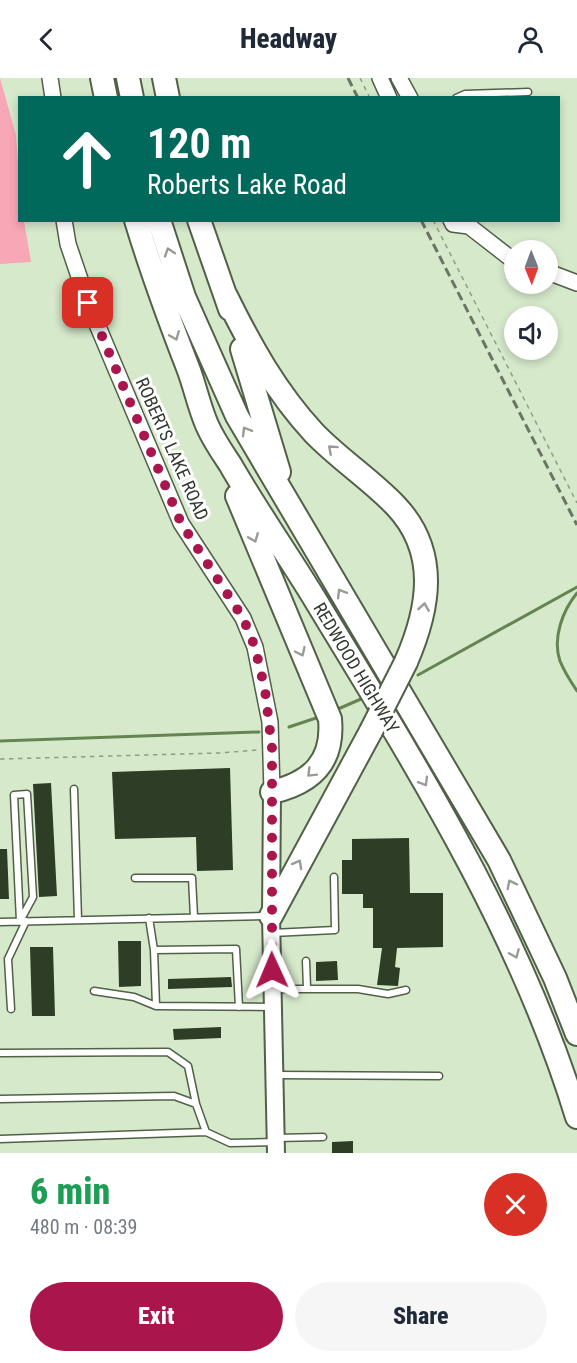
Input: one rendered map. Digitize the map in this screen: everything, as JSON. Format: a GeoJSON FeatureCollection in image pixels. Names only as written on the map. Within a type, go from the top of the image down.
{"type":"FeatureCollection","features":[{"type":"Feature","properties":{"kind":"highway"},"geometry":{"type":"LineString","coordinates":[[102,78],[106,96]]}},
{"type":"Feature","properties":{"kind":"highway"},"geometry":{"type":"LineString","coordinates":[[128,78],[132,96]]}},
{"type":"Feature","properties":{"kind":"highway"},"geometry":{"type":"LineString","coordinates":[[164,78],[168,96]]}},
{"type":"Feature","properties":{"kind":"highway","name":"REDWOOD HIGHWAY"},"geometry":{"type":"LineString","coordinates":[[137,222],[166,315],[189,370],[208,425],[240,482],[348,654],[448,822],[480,882],[509,940],[541,1014],[577,1117]]}},
{"type":"Feature","properties":{"kind":"highway","name":"REDWOOD HIGHWAY"},"geometry":{"type":"LineString","coordinates":[[160,222],[184,297],[237,416],[499,860],[550,968],[577,1034]]}},
{"type":"Feature","properties":{"kind":"highway"},"geometry":{"type":"LineString","coordinates":[[200,222],[265,420],[286,500]]}},
{"type":"Feature","properties":{"kind":"highway"},"geometry":{"type":"LineString","coordinates":[[226,296],[254,353],[314,433],[397,507],[414,531],[422,551],[426,590],[419,630],[406,662],[271,924]]}},
{"type":"Feature","properties":{"kind":"highway"},"geometry":{"type":"LineString","coordinates":[[208,425],[286,618],[322,696],[330,719],[331,734],[328,749],[310,777],[293,787],[272,792]]}},
{"type":"Feature","properties":{"kind":"main road"},"geometry":{"type":"LineString","coordinates":[[272,792],[271,924],[276,1144]]}},
{"type":"Feature","properties":{"kind":"street"},"geometry":{"type":"LineString","coordinates":[[50,78],[53,96]]}},
{"type":"Feature","properties":{"kind":"street"},"geometry":{"type":"LineString","coordinates":[[380,78],[388,96]]}},
{"type":"Feature","properties":{"kind":"street"},"geometry":{"type":"LineString","coordinates":[[399,78],[409,96]]}},
{"type":"Feature","properties":{"kind":"street","name":"ROBERTS LAKE ROAD"},"geometry":{"type":"LineString","coordinates":[[64,222],[68,244],[88,303],[181,523],[243,618],[255,647],[270,722],[272,792]]}},
{"type":"Feature","properties":{"kind":"street"},"geometry":{"type":"LineString","coordinates":[[452,222],[453,224],[469,223],[504,253]]}},
{"type":"Feature","properties":{"kind":"street"},"geometry":{"type":"LineString","coordinates":[[558,276],[577,283]]}},
{"type":"Feature","properties":{"kind":"lane"},"geometry":{"type":"LineString","coordinates":[[460,96],[528,92]]}},
{"type":"Feature","properties":{"kind":"lane"},"geometry":{"type":"LineString","coordinates":[[74,789],[78,920]]}},
{"type":"Feature","properties":{"kind":"lane"},"geometry":{"type":"LineString","coordinates":[[11,1009],[9,959],[33,897],[27,794],[14,795],[23,921]]}},
{"type":"Feature","properties":{"kind":"lane"},"geometry":{"type":"LineString","coordinates":[[0,922],[194,917],[335,930],[334,877]]}},
{"type":"Feature","properties":{"kind":"lane"},"geometry":{"type":"LineString","coordinates":[[135,878],[192,878],[194,917]]}},
{"type":"Feature","properties":{"kind":"lane"},"geometry":{"type":"LineString","coordinates":[[149,918],[154,950],[156,1006]]}},
{"type":"Feature","properties":{"kind":"lane"},"geometry":{"type":"LineString","coordinates":[[154,950],[236,949],[239,1007]]}},
{"type":"Feature","properties":{"kind":"lane"},"geometry":{"type":"LineString","coordinates":[[306,961],[307,988]]}},
{"type":"Feature","properties":{"kind":"lane"},"geometry":{"type":"LineString","coordinates":[[273,989],[358,989],[387,994],[406,990]]}},
{"type":"Feature","properties":{"kind":"lane"},"geometry":{"type":"LineString","coordinates":[[94,991],[134,997],[156,1006],[273,1007]]}},
{"type":"Feature","properties":{"kind":"lane"},"geometry":{"type":"LineString","coordinates":[[0,1053],[168,1052],[188,1066],[196,1104],[206,1132]]}},
{"type":"Feature","properties":{"kind":"lane"},"geometry":{"type":"LineString","coordinates":[[274,1075],[439,1076]]}},
{"type":"Feature","properties":{"kind":"lane"},"geometry":{"type":"LineString","coordinates":[[0,1099],[174,1096],[196,1104]]}},
{"type":"Feature","properties":{"kind":"lane"},"geometry":{"type":"LineString","coordinates":[[0,1139],[206,1132],[230,1143],[276,1144],[323,1137]]}},
{"type":"Feature","properties":{"kind":"path"},"geometry":{"type":"LineString","coordinates":[[360,78],[369,96]]}},
{"type":"Feature","properties":{"kind":"path"},"geometry":{"type":"LineString","coordinates":[[434,222],[577,503]]}},
{"type":"Feature","properties":{"kind":"path"},"geometry":{"type":"LineString","coordinates":[[0,759],[272,753]]}},
{"type":"Feature","properties":{"kind":"shaded area"},"geometry":{"type":"Polygon","coordinates":[[[0,78],[16,135],[18,222],[24,222],[31,262],[0,264],[0,78]]]}},
{"type":"Feature","properties":{"kind":"building"},"geometry":{"type":"Polygon","coordinates":[[[230,768],[233,870],[197,871],[196,837],[115,839],[112,772],[230,768]]]}},
{"type":"Feature","properties":{"kind":"building"},"geometry":{"type":"Polygon","coordinates":[[[51,783],[57,896],[39,897],[33,784],[51,783]]]}},
{"type":"Feature","properties":{"kind":"building"},"geometry":{"type":"Polygon","coordinates":[[[409,838],[410,893],[443,893],[443,947],[397,948],[395,967],[400,968],[398,986],[377,985],[382,948],[373,948],[373,908],[363,908],[363,894],[342,894],[342,860],[352,860],[352,839],[409,838]]]}},
{"type":"Feature","properties":{"kind":"building"},"geometry":{"type":"Polygon","coordinates":[[[0,849],[7,849],[9,899],[0,899],[0,849]]]}},
{"type":"Feature","properties":{"kind":"building"},"geometry":{"type":"Polygon","coordinates":[[[118,941],[141,941],[141,986],[119,987],[118,941]]]}},
{"type":"Feature","properties":{"kind":"building"},"geometry":{"type":"Polygon","coordinates":[[[30,947],[53,947],[55,1016],[32,1016],[30,947]]]}},
{"type":"Feature","properties":{"kind":"building"},"geometry":{"type":"Polygon","coordinates":[[[337,961],[338,980],[316,981],[316,962],[337,961]]]}},
{"type":"Feature","properties":{"kind":"building"},"geometry":{"type":"Polygon","coordinates":[[[231,977],[232,987],[168,989],[168,979],[231,977]]]}},
{"type":"Feature","properties":{"kind":"building"},"geometry":{"type":"Polygon","coordinates":[[[221,1027],[221,1038],[174,1040],[173,1029],[221,1027]]]}},
{"type":"Feature","properties":{"kind":"building"},"geometry":{"type":"Polygon","coordinates":[[[353,1141],[353,1153],[332,1153],[332,1142],[353,1141]]]}},
{"type":"Feature","properties":{"kind":"waterway"},"geometry":{"type":"LineString","coordinates":[[418,675],[577,587]]}},
{"type":"Feature","properties":{"kind":"waterway"},"geometry":{"type":"LineString","coordinates":[[577,593],[563,616],[557,643],[560,661],[577,691]]}},
{"type":"Feature","properties":{"kind":"waterway"},"geometry":{"type":"LineString","coordinates":[[338,709],[361,699]]}},
{"type":"Feature","properties":{"kind":"waterway"},"geometry":{"type":"LineString","coordinates":[[289,727],[319,717]]}},
{"type":"Feature","properties":{"kind":"waterway"},"geometry":{"type":"LineString","coordinates":[[0,741],[259,732]]}},
{"type":"Feature","properties":{"kind":"railway"},"geometry":{"type":"LineString","coordinates":[[348,78],[357,96]]}},
{"type":"Feature","properties":{"kind":"railway"},"geometry":{"type":"LineString","coordinates":[[422,222],[577,525]]}},
{"type":"Feature","properties":{"kind":"route"},"geometry":{"type":"LineString","coordinates":[[88,303],[181,523],[243,618],[255,647],[265,690],[273,757],[270,824],[272,970]]}}]}
